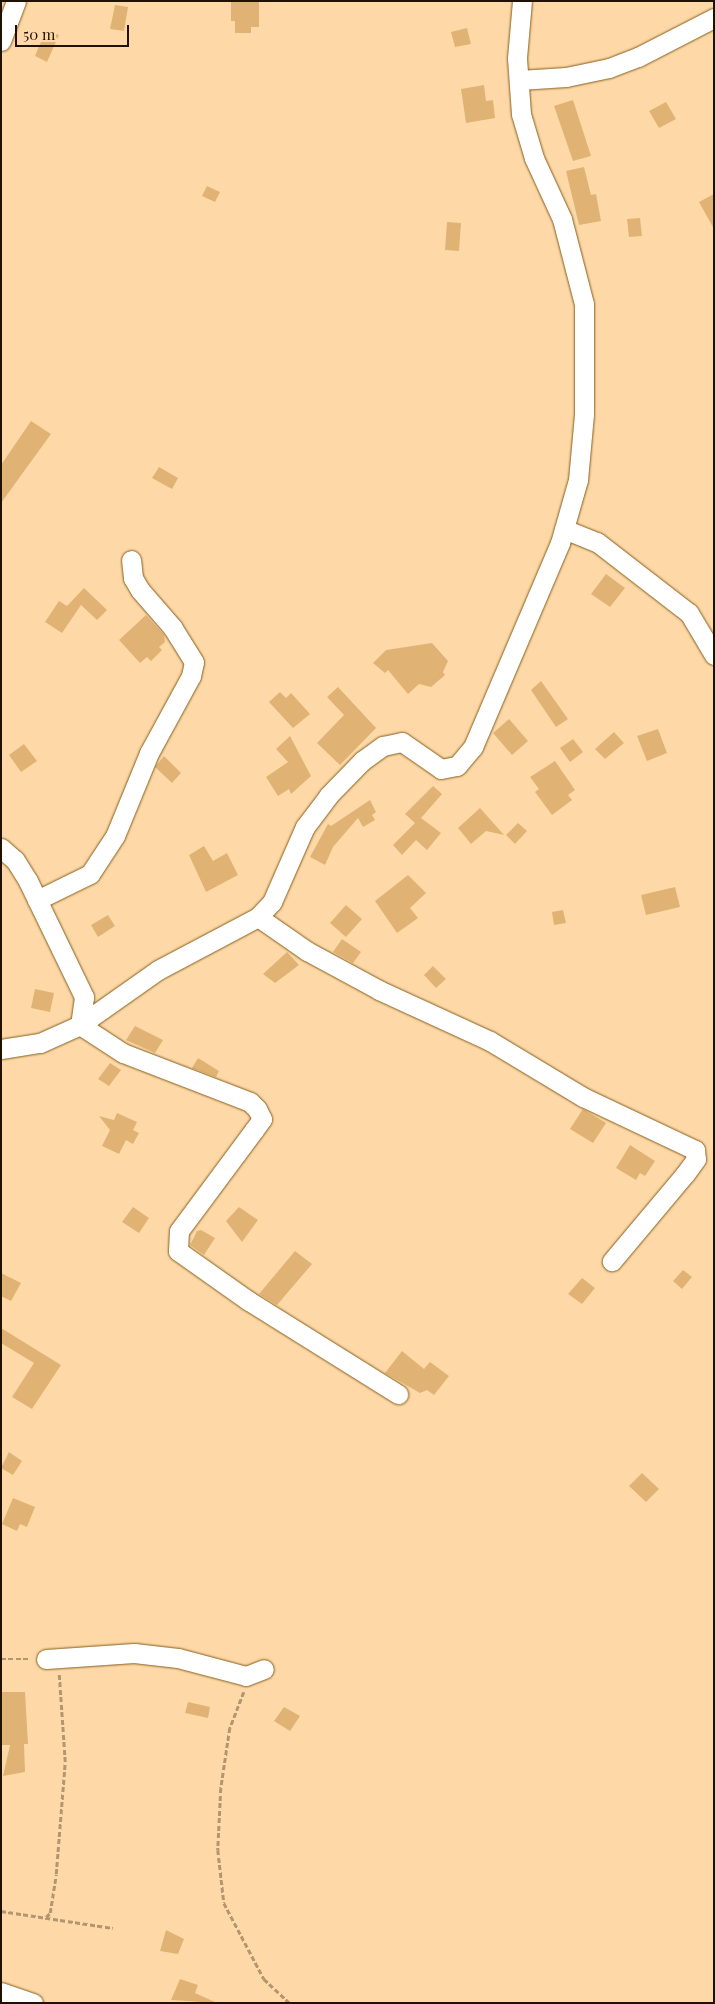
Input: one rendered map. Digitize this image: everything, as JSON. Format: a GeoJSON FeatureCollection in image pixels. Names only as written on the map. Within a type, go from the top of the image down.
{"type":"FeatureCollection","features":[{"type":"Feature","properties":{"kind":"street"},"geometry":{"type":"LineString","coordinates":[[1,41],[16,1]]}},
{"type":"Feature","properties":{"kind":"street"},"geometry":{"type":"LineString","coordinates":[[1,1049],[40,1043],[80,1025],[158,970],[258,917],[272,902],[305,827],[328,796],[362,761],[383,746],[402,742],[441,768],[457,766],[473,747],[564,529],[578,480],[584,414],[584,304],[562,219],[534,158],[521,114],[519,80],[522,1]]}},
{"type":"Feature","properties":{"kind":"street"},"geometry":{"type":"LineString","coordinates":[[519,80],[566,77],[609,68],[638,57],[714,18]]}},
{"type":"Feature","properties":{"kind":"street"},"geometry":{"type":"LineString","coordinates":[[564,529],[597,542],[689,613],[714,655]]}},
{"type":"Feature","properties":{"kind":"street"},"geometry":{"type":"LineString","coordinates":[[37,900],[90,874],[115,836],[149,753],[191,676],[194,662],[173,628],[140,590],[133,578],[131,560]]}},
{"type":"Feature","properties":{"kind":"street"},"geometry":{"type":"LineString","coordinates":[[1,848],[15,860],[37,900],[84,997],[80,1025]]}},
{"type":"Feature","properties":{"kind":"street"},"geometry":{"type":"LineString","coordinates":[[258,917],[333,965],[397,999],[490,1041],[583,1097],[695,1150],[696,1159],[685,1174],[612,1261]]}},
{"type":"Feature","properties":{"kind":"street"},"geometry":{"type":"LineString","coordinates":[[80,1025],[123,1054],[244,1100],[257,1109],[262,1119],[179,1231],[178,1251],[249,1301],[398,1394]]}},
{"type":"Feature","properties":{"kind":"street"},"geometry":{"type":"LineString","coordinates":[[48,1658],[134,1653],[178,1658],[246,1676],[264,1669]]}},
{"type":"Feature","properties":{"kind":"street"},"geometry":{"type":"LineString","coordinates":[[1,1992],[33,2003]]}},
{"type":"Feature","properties":{"kind":"path"},"geometry":{"type":"LineString","coordinates":[[1,1659],[48,1658],[59,1671],[65,1762],[56,1874],[50,1913],[46,1917]]}},
{"type":"Feature","properties":{"kind":"path"},"geometry":{"type":"LineString","coordinates":[[246,1676],[247,1683],[230,1728],[221,1788],[218,1850],[224,1903],[264,1979],[290,2003]]}},
{"type":"Feature","properties":{"kind":"path"},"geometry":{"type":"LineString","coordinates":[[1,1911],[113,1928]]}},
{"type":"Feature","properties":{"kind":"building"},"geometry":{"type":"Polygon","coordinates":[[[231,1],[259,1],[259,27],[251,27],[251,33],[235,33],[235,21],[231,21],[231,1]]]}},
{"type":"Feature","properties":{"kind":"building"},"geometry":{"type":"Polygon","coordinates":[[[115,5],[128,7],[124,31],[110,29],[115,5]]]}},
{"type":"Feature","properties":{"kind":"building"},"geometry":{"type":"Polygon","coordinates":[[[467,28],[471,44],[455,47],[451,32],[467,28]]]}},
{"type":"Feature","properties":{"kind":"building"},"geometry":{"type":"Polygon","coordinates":[[[46,30],[59,35],[47,62],[35,56],[46,30]]]}},
{"type":"Feature","properties":{"kind":"building"},"geometry":{"type":"Polygon","coordinates":[[[484,85],[486,101],[493,100],[495,118],[466,123],[461,89],[484,85]]]}},
{"type":"Feature","properties":{"kind":"building"},"geometry":{"type":"Polygon","coordinates":[[[573,100],[591,156],[573,161],[554,106],[573,100]]]}},
{"type":"Feature","properties":{"kind":"building"},"geometry":{"type":"Polygon","coordinates":[[[666,102],[676,119],[659,128],[649,111],[666,102]]]}},
{"type":"Feature","properties":{"kind":"building"},"geometry":{"type":"Polygon","coordinates":[[[584,167],[591,195],[596,194],[601,221],[579,225],[566,171],[584,167]]]}},
{"type":"Feature","properties":{"kind":"building"},"geometry":{"type":"Polygon","coordinates":[[[207,186],[220,192],[215,202],[202,196],[207,186]]]}},
{"type":"Feature","properties":{"kind":"building"},"geometry":{"type":"Polygon","coordinates":[[[714,194],[714,229],[699,202],[714,194]]]}},
{"type":"Feature","properties":{"kind":"building"},"geometry":{"type":"Polygon","coordinates":[[[640,218],[642,236],[629,237],[627,219],[640,218]]]}},
{"type":"Feature","properties":{"kind":"building"},"geometry":{"type":"Polygon","coordinates":[[[447,222],[461,223],[459,251],[445,250],[447,222]]]}},
{"type":"Feature","properties":{"kind":"building"},"geometry":{"type":"Polygon","coordinates":[[[31,421],[51,434],[1,503],[1,465],[31,421]]]}},
{"type":"Feature","properties":{"kind":"building"},"geometry":{"type":"Polygon","coordinates":[[[159,467],[178,478],[172,489],[152,478],[159,467]]]}},
{"type":"Feature","properties":{"kind":"building"},"geometry":{"type":"Polygon","coordinates":[[[606,574],[625,588],[610,607],[591,594],[606,574]]]}},
{"type":"Feature","properties":{"kind":"building"},"geometry":{"type":"Polygon","coordinates":[[[84,588],[107,610],[97,620],[81,605],[62,633],[45,622],[59,601],[67,606],[84,588]]]}},
{"type":"Feature","properties":{"kind":"building"},"geometry":{"type":"Polygon","coordinates":[[[146,615],[164,635],[165,642],[159,647],[162,650],[151,661],[147,657],[140,663],[119,640],[146,615]]]}},
{"type":"Feature","properties":{"kind":"building"},"geometry":{"type":"Polygon","coordinates":[[[432,643],[448,661],[443,672],[445,675],[431,687],[419,684],[408,694],[388,670],[385,673],[373,663],[386,650],[432,643]]]}},
{"type":"Feature","properties":{"kind":"building"},"geometry":{"type":"Polygon","coordinates":[[[541,681],[568,719],[556,727],[531,690],[541,681]]]}},
{"type":"Feature","properties":{"kind":"building"},"geometry":{"type":"Polygon","coordinates":[[[338,687],[376,728],[340,765],[317,743],[344,715],[327,697],[338,687]]]}},
{"type":"Feature","properties":{"kind":"building"},"geometry":{"type":"Polygon","coordinates":[[[280,692],[286,698],[291,693],[310,714],[293,728],[269,702],[280,692]]]}},
{"type":"Feature","properties":{"kind":"building"},"geometry":{"type":"Polygon","coordinates":[[[509,719],[528,741],[512,755],[493,733],[509,719]]]}},
{"type":"Feature","properties":{"kind":"building"},"geometry":{"type":"Polygon","coordinates":[[[658,729],[667,753],[647,761],[637,736],[658,729]]]}},
{"type":"Feature","properties":{"kind":"building"},"geometry":{"type":"Polygon","coordinates":[[[614,732],[624,743],[605,759],[595,749],[614,732]]]}},
{"type":"Feature","properties":{"kind":"building"},"geometry":{"type":"Polygon","coordinates":[[[290,736],[311,776],[291,794],[289,789],[278,796],[266,777],[288,762],[276,749],[290,736]]]}},
{"type":"Feature","properties":{"kind":"building"},"geometry":{"type":"Polygon","coordinates":[[[573,739],[583,752],[570,762],[560,748],[573,739]]]}},
{"type":"Feature","properties":{"kind":"building"},"geometry":{"type":"Polygon","coordinates":[[[24,744],[37,761],[21,772],[9,755],[24,744]]]}},
{"type":"Feature","properties":{"kind":"building"},"geometry":{"type":"Polygon","coordinates":[[[164,756],[181,773],[172,783],[155,767],[164,756]]]}},
{"type":"Feature","properties":{"kind":"building"},"geometry":{"type":"Polygon","coordinates":[[[555,761],[575,790],[568,795],[572,800],[552,815],[535,792],[539,789],[530,777],[555,761]]]}},
{"type":"Feature","properties":{"kind":"building"},"geometry":{"type":"Polygon","coordinates":[[[433,786],[442,794],[421,818],[441,833],[427,850],[416,840],[402,855],[393,845],[415,823],[405,814],[433,786]]]}},
{"type":"Feature","properties":{"kind":"building"},"geometry":{"type":"Polygon","coordinates":[[[370,800],[376,812],[372,815],[375,820],[363,827],[358,818],[333,847],[325,865],[310,857],[328,824],[331,826],[370,800]]]}},
{"type":"Feature","properties":{"kind":"building"},"geometry":{"type":"Polygon","coordinates":[[[480,808],[504,835],[486,831],[471,844],[458,828],[480,808]]]}},
{"type":"Feature","properties":{"kind":"building"},"geometry":{"type":"Polygon","coordinates":[[[518,823],[527,831],[515,844],[506,835],[518,823]]]}},
{"type":"Feature","properties":{"kind":"building"},"geometry":{"type":"Polygon","coordinates":[[[204,846],[213,861],[227,853],[238,875],[206,892],[189,855],[204,846]]]}},
{"type":"Feature","properties":{"kind":"building"},"geometry":{"type":"Polygon","coordinates":[[[408,875],[426,893],[410,908],[418,918],[397,933],[375,901],[408,875]]]}},
{"type":"Feature","properties":{"kind":"building"},"geometry":{"type":"Polygon","coordinates":[[[675,887],[680,907],[646,915],[641,895],[675,887]]]}},
{"type":"Feature","properties":{"kind":"building"},"geometry":{"type":"Polygon","coordinates":[[[346,905],[362,919],[346,937],[330,923],[346,905]]]}},
{"type":"Feature","properties":{"kind":"building"},"geometry":{"type":"Polygon","coordinates":[[[563,910],[566,923],[554,925],[552,912],[563,910]]]}},
{"type":"Feature","properties":{"kind":"building"},"geometry":{"type":"Polygon","coordinates":[[[108,915],[115,926],[98,937],[91,925],[108,915]]]}},
{"type":"Feature","properties":{"kind":"building"},"geometry":{"type":"Polygon","coordinates":[[[342,939],[361,952],[353,963],[333,952],[342,939]]]}},
{"type":"Feature","properties":{"kind":"building"},"geometry":{"type":"Polygon","coordinates":[[[287,952],[299,965],[275,983],[263,974],[287,952]]]}},
{"type":"Feature","properties":{"kind":"building"},"geometry":{"type":"Polygon","coordinates":[[[433,966],[446,979],[436,988],[424,975],[433,966]]]}},
{"type":"Feature","properties":{"kind":"building"},"geometry":{"type":"Polygon","coordinates":[[[35,989],[54,993],[50,1012],[31,1008],[35,989]]]}},
{"type":"Feature","properties":{"kind":"building"},"geometry":{"type":"Polygon","coordinates":[[[135,1026],[163,1040],[155,1053],[126,1040],[135,1026]]]}},
{"type":"Feature","properties":{"kind":"building"},"geometry":{"type":"Polygon","coordinates":[[[198,1058],[219,1071],[216,1077],[192,1068],[198,1058]]]}},
{"type":"Feature","properties":{"kind":"building"},"geometry":{"type":"Polygon","coordinates":[[[110,1063],[121,1070],[109,1086],[98,1079],[110,1063]]]}},
{"type":"Feature","properties":{"kind":"building"},"geometry":{"type":"Polygon","coordinates":[[[583,1109],[606,1123],[593,1143],[570,1129],[583,1109]]]}},
{"type":"Feature","properties":{"kind":"building"},"geometry":{"type":"Polygon","coordinates":[[[117,1113],[137,1122],[133,1130],[139,1133],[133,1144],[126,1140],[119,1154],[102,1146],[110,1130],[99,1116],[114,1120],[117,1113]]]}},
{"type":"Feature","properties":{"kind":"building"},"geometry":{"type":"Polygon","coordinates":[[[630,1145],[655,1161],[645,1176],[640,1173],[636,1180],[616,1168],[630,1145]]]}},
{"type":"Feature","properties":{"kind":"building"},"geometry":{"type":"Polygon","coordinates":[[[133,1207],[149,1218],[139,1233],[122,1222],[133,1207]]]}},
{"type":"Feature","properties":{"kind":"building"},"geometry":{"type":"Polygon","coordinates":[[[239,1207],[258,1220],[242,1242],[226,1221],[239,1207]]]}},
{"type":"Feature","properties":{"kind":"building"},"geometry":{"type":"Polygon","coordinates":[[[201,1230],[215,1238],[204,1255],[190,1245],[197,1231],[201,1230]]]}},
{"type":"Feature","properties":{"kind":"building"},"geometry":{"type":"Polygon","coordinates":[[[295,1251],[312,1264],[277,1305],[259,1294],[295,1251]]]}},
{"type":"Feature","properties":{"kind":"building"},"geometry":{"type":"Polygon","coordinates":[[[683,1270],[692,1277],[682,1289],[673,1281],[683,1270]]]}},
{"type":"Feature","properties":{"kind":"building"},"geometry":{"type":"Polygon","coordinates":[[[1,1273],[21,1283],[11,1301],[1,1296],[1,1273]]]}},
{"type":"Feature","properties":{"kind":"building"},"geometry":{"type":"Polygon","coordinates":[[[582,1278],[595,1288],[582,1304],[568,1294],[582,1278]]]}},
{"type":"Feature","properties":{"kind":"building"},"geometry":{"type":"Polygon","coordinates":[[[1,1328],[61,1365],[32,1409],[12,1397],[34,1363],[1,1343],[1,1328]]]}},
{"type":"Feature","properties":{"kind":"building"},"geometry":{"type":"Polygon","coordinates":[[[402,1351],[424,1369],[430,1362],[449,1376],[434,1395],[427,1390],[420,1393],[385,1373],[402,1351]]]}},
{"type":"Feature","properties":{"kind":"building"},"geometry":{"type":"Polygon","coordinates":[[[9,1452],[22,1461],[13,1475],[1,1468],[9,1452]]]}},
{"type":"Feature","properties":{"kind":"building"},"geometry":{"type":"Polygon","coordinates":[[[642,1473],[659,1489],[646,1502],[629,1486],[642,1473]]]}},
{"type":"Feature","properties":{"kind":"building"},"geometry":{"type":"Polygon","coordinates":[[[13,1498],[35,1507],[27,1527],[20,1524],[17,1531],[2,1524],[13,1498]]]}},
{"type":"Feature","properties":{"kind":"building"},"geometry":{"type":"Polygon","coordinates":[[[1,1692],[25,1692],[28,1744],[24,1744],[25,1772],[3,1776],[10,1745],[1,1745],[1,1692]]]}},
{"type":"Feature","properties":{"kind":"building"},"geometry":{"type":"Polygon","coordinates":[[[188,1702],[210,1707],[208,1718],[185,1713],[188,1702]]]}},
{"type":"Feature","properties":{"kind":"building"},"geometry":{"type":"Polygon","coordinates":[[[284,1707],[300,1716],[290,1731],[274,1721],[284,1707]]]}},
{"type":"Feature","properties":{"kind":"building"},"geometry":{"type":"Polygon","coordinates":[[[166,1930],[184,1939],[178,1954],[160,1951],[166,1930]]]}},
{"type":"Feature","properties":{"kind":"building"},"geometry":{"type":"Polygon","coordinates":[[[180,1979],[198,1985],[195,1993],[217,2003],[171,2000],[180,1979]]]}}]}
